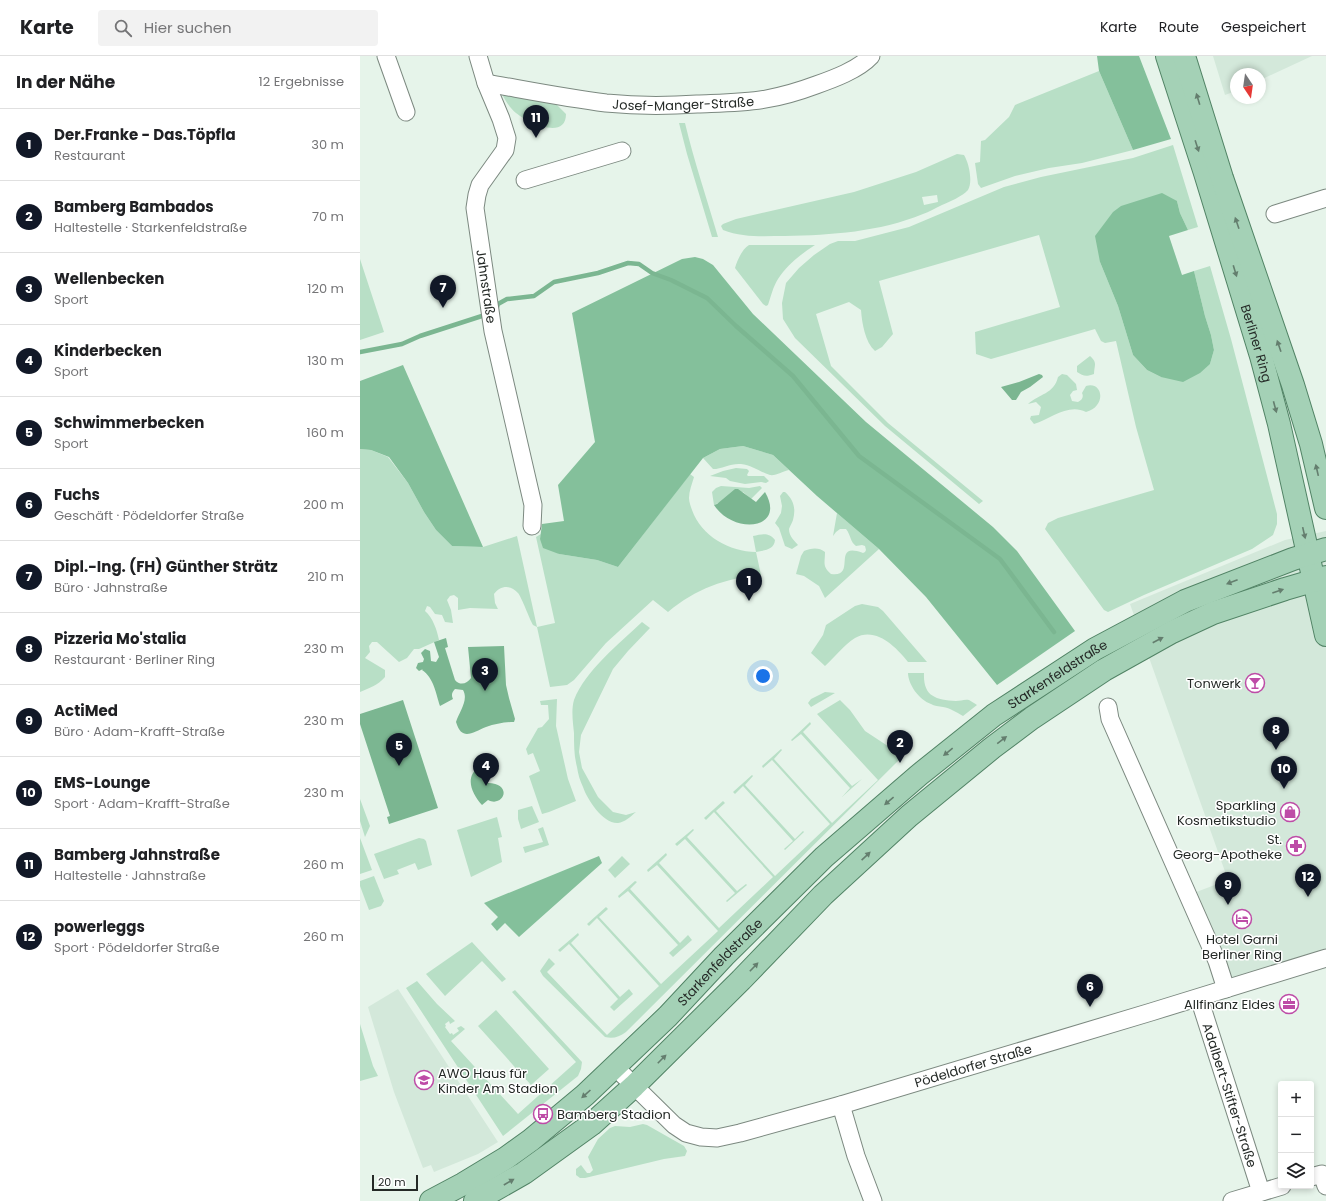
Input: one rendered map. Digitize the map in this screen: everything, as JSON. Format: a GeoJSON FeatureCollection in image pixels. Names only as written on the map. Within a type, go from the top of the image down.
{"type":"FeatureCollection","features":[{"type":"Feature","properties":{"kind":"main road","name":"Berliner Ring"},"geometry":{"type":"LineString","coordinates":[[1168,56],[1261,356],[1279,424],[1317,552],[1326,636]]}},
{"type":"Feature","properties":{"kind":"main road","name":"Berliner Ring"},"geometry":{"type":"LineString","coordinates":[[1184,56],[1222,178],[1312,444],[1326,508]]}},
{"type":"Feature","properties":{"kind":"main road","name":"Starkenfeldstraße"},"geometry":{"type":"LineString","coordinates":[[615,1068],[668,1016],[724,956],[824,857],[919,775],[994,715],[1095,649],[1185,601],[1292,559],[1317,552]]}},
{"type":"Feature","properties":{"kind":"main road","name":"Starkenfeldstraße"},"geometry":{"type":"LineString","coordinates":[[634,1086],[843,877],[909,816],[992,748],[1032,718],[1104,670],[1172,632],[1213,613],[1320,579]]}},
{"type":"Feature","properties":{"kind":"main road"},"geometry":{"type":"LineString","coordinates":[[824,857],[843,877]]}},
{"type":"Feature","properties":{"kind":"main road"},"geometry":{"type":"LineString","coordinates":[[470,1195],[506,1158],[531,1140],[615,1068]]}},
{"type":"Feature","properties":{"kind":"main road"},"geometry":{"type":"LineString","coordinates":[[431,1201],[470,1195],[524,1173],[592,1124],[634,1086]]}},
{"type":"Feature","properties":{"kind":"street"},"geometry":{"type":"LineString","coordinates":[[386,56],[406,112]]}},
{"type":"Feature","properties":{"kind":"street","name":"Jahnstraße"},"geometry":{"type":"LineString","coordinates":[[478,56],[486,83],[507,138],[505,150],[480,185],[475,208],[493,331],[533,505],[532,526]]}},
{"type":"Feature","properties":{"kind":"street","name":"Josef-Manger-Straße"},"geometry":{"type":"LineString","coordinates":[[486,83],[607,103],[671,105],[743,102],[768,99],[806,89],[831,80],[862,64],[871,56]]}},
{"type":"Feature","properties":{"kind":"street"},"geometry":{"type":"LineString","coordinates":[[525,180],[622,151]]}},
{"type":"Feature","properties":{"kind":"street"},"geometry":{"type":"LineString","coordinates":[[1275,214],[1326,198]]}},
{"type":"Feature","properties":{"kind":"street"},"geometry":{"type":"LineString","coordinates":[[1108,708],[1112,725],[1217,961],[1226,989]]}},
{"type":"Feature","properties":{"kind":"street","name":"Pödeldorfer Straße"},"geometry":{"type":"LineString","coordinates":[[615,1068],[674,1125],[686,1133],[700,1137],[717,1138],[740,1133],[841,1104],[1199,998],[1326,958]]}},
{"type":"Feature","properties":{"kind":"street","name":"Adalbert-Stifter-Straße"},"geometry":{"type":"LineString","coordinates":[[1199,998],[1261,1192]]}},
{"type":"Feature","properties":{"kind":"street"},"geometry":{"type":"LineString","coordinates":[[841,1104],[856,1156],[873,1201]]}},
{"type":"Feature","properties":{"kind":"street"},"geometry":{"type":"LineString","coordinates":[[1232,1201],[1278,1187]]}},
{"type":"Feature","properties":{"kind":"shaded area"},"geometry":{"type":"Polygon","coordinates":[[[1097,56],[1139,56],[1171,139],[1133,150],[1099,71],[1097,56]]]}},
{"type":"Feature","properties":{"kind":"shaded area"},"geometry":{"type":"Polygon","coordinates":[[[1213,56],[1312,56],[1266,77],[1266,68],[1230,68],[1230,93],[1225,95],[1213,56]]]}},
{"type":"Feature","properties":{"kind":"shaded area"},"geometry":{"type":"Polygon","coordinates":[[[1099,71],[1133,150],[1082,163],[1049,168],[1015,176],[981,188],[978,184],[975,163],[980,162],[981,141],[985,140],[1009,117],[1015,105],[1099,71]]]}},
{"type":"Feature","properties":{"kind":"shaded area"},"geometry":{"type":"Polygon","coordinates":[[[501,92],[554,102],[566,114],[564,122],[560,126],[553,128],[528,121],[514,111],[507,103],[501,92]]]}},
{"type":"Feature","properties":{"kind":"shaded area"},"geometry":{"type":"Polygon","coordinates":[[[679,123],[685,123],[696,166],[718,237],[712,237],[679,123]]]}},
{"type":"Feature","properties":{"kind":"shaded area"},"geometry":{"type":"Polygon","coordinates":[[[1173,145],[1198,227],[1188,230],[1180,213],[1177,201],[1100,262],[1118,306],[1133,355],[1147,370],[1161,377],[1210,364],[1214,350],[1194,271],[1210,266],[1231,339],[1277,514],[1277,524],[1273,535],[1252,549],[1108,612],[1104,610],[1045,529],[1048,523],[1058,518],[1154,490],[1136,427],[1116,341],[1105,343],[1101,341],[1095,329],[991,359],[976,354],[975,332],[1060,307],[1039,235],[879,281],[893,334],[882,347],[875,351],[866,338],[861,310],[849,302],[816,314],[831,366],[888,423],[983,501],[979,504],[885,426],[795,338],[783,319],[782,303],[786,283],[799,268],[830,244],[838,241],[855,241],[909,227],[1004,187],[1041,177],[1133,158],[1173,145]]]}},
{"type":"Feature","properties":{"kind":"shaded area"},"geometry":{"type":"Polygon","coordinates":[[[957,154],[964,155],[970,172],[969,187],[966,192],[959,197],[925,213],[906,220],[872,229],[803,236],[754,236],[731,233],[723,230],[721,226],[736,219],[854,192],[916,172],[957,154]],[[937,195],[922,197],[924,205],[938,202],[937,195]]]}},
{"type":"Feature","properties":{"kind":"shaded area"},"geometry":{"type":"Polygon","coordinates":[[[1162,193],[1177,201],[1180,213],[1188,230],[1169,236],[1182,275],[1194,271],[1214,350],[1210,364],[1200,373],[1183,382],[1161,377],[1147,370],[1133,355],[1118,306],[1100,262],[1095,236],[1113,212],[1121,206],[1162,193]]]}},
{"type":"Feature","properties":{"kind":"shaded area"},"geometry":{"type":"Polygon","coordinates":[[[749,245],[815,245],[786,269],[778,279],[768,305],[766,306],[735,268],[742,252],[749,245]]]}},
{"type":"Feature","properties":{"kind":"shaded area"},"geometry":{"type":"Polygon","coordinates":[[[695,257],[703,259],[713,265],[753,314],[866,422],[993,527],[1017,551],[1075,631],[997,685],[926,597],[879,549],[817,496],[773,455],[743,446],[720,449],[703,458],[618,567],[597,560],[559,554],[543,548],[540,539],[542,524],[564,521],[558,485],[595,442],[572,313],[682,259],[695,257]]]}},
{"type":"Feature","properties":{"kind":"shaded area"},"geometry":{"type":"Polygon","coordinates":[[[360,259],[384,332],[360,340],[360,259]]]}},
{"type":"Feature","properties":{"kind":"shaded area"},"geometry":{"type":"Polygon","coordinates":[[[1090,356],[1095,362],[1094,374],[1085,376],[1077,372],[1077,366],[1090,356]]]}},
{"type":"Feature","properties":{"kind":"shaded area"},"geometry":{"type":"Polygon","coordinates":[[[403,365],[483,547],[452,546],[436,530],[408,483],[389,457],[371,450],[360,449],[360,381],[403,365]]]}},
{"type":"Feature","properties":{"kind":"shaded area"},"geometry":{"type":"Polygon","coordinates":[[[1039,374],[1043,377],[1021,392],[1016,400],[1012,400],[1001,387],[1019,382],[1039,374]]]}},
{"type":"Feature","properties":{"kind":"shaded area"},"geometry":{"type":"Polygon","coordinates":[[[1062,374],[1067,375],[1076,384],[1077,390],[1073,391],[1070,395],[1072,401],[1078,402],[1081,400],[1083,397],[1082,393],[1086,386],[1092,385],[1099,390],[1100,400],[1093,409],[1086,412],[1073,409],[1034,424],[1030,419],[1031,416],[1039,415],[1041,407],[1036,402],[1028,404],[1050,390],[1056,383],[1058,377],[1062,374]]]}},
{"type":"Feature","properties":{"kind":"shaded area"},"geometry":{"type":"Polygon","coordinates":[[[743,446],[773,455],[789,470],[775,475],[770,475],[741,464],[713,469],[703,458],[720,449],[743,446]]]}},
{"type":"Feature","properties":{"kind":"shaded area"},"geometry":{"type":"Polygon","coordinates":[[[360,449],[371,450],[388,457],[408,483],[436,530],[452,546],[483,547],[517,536],[537,627],[533,625],[518,593],[512,588],[505,587],[499,589],[494,594],[495,603],[498,609],[470,608],[458,610],[458,598],[454,595],[450,596],[447,600],[451,610],[453,623],[445,622],[442,615],[435,614],[430,607],[427,606],[425,611],[434,624],[439,640],[419,649],[414,649],[407,658],[399,662],[377,642],[372,642],[369,646],[370,652],[365,658],[385,670],[385,677],[377,684],[360,692],[360,449]]]}},
{"type":"Feature","properties":{"kind":"shaded area"},"geometry":{"type":"Polygon","coordinates":[[[736,468],[747,469],[749,471],[748,476],[764,476],[769,481],[766,483],[761,482],[745,484],[730,481],[726,478],[710,476],[736,468]]]}},
{"type":"Feature","properties":{"kind":"shaded area"},"geometry":{"type":"Polygon","coordinates":[[[690,474],[694,477],[689,498],[690,503],[696,519],[702,528],[709,535],[727,546],[756,552],[761,575],[736,579],[712,586],[689,597],[668,612],[653,600],[606,643],[574,680],[567,685],[550,687],[537,627],[555,623],[536,537],[541,534],[540,539],[559,554],[597,560],[618,567],[690,474]]]}},
{"type":"Feature","properties":{"kind":"shaded area"},"geometry":{"type":"Polygon","coordinates":[[[721,486],[749,488],[760,486],[762,488],[751,499],[743,492],[714,505],[712,492],[721,486]]]}},
{"type":"Feature","properties":{"kind":"shaded area"},"geometry":{"type":"Polygon","coordinates":[[[735,489],[738,489],[756,502],[765,492],[770,505],[769,514],[764,521],[755,524],[744,524],[733,521],[723,515],[714,505],[735,489]]]}},
{"type":"Feature","properties":{"kind":"shaded area"},"geometry":{"type":"Polygon","coordinates":[[[783,492],[785,492],[790,498],[794,508],[793,521],[789,532],[791,537],[798,545],[792,549],[785,546],[779,528],[775,523],[781,513],[782,506],[780,496],[783,492]]]}},
{"type":"Feature","properties":{"kind":"shaded area"},"geometry":{"type":"Polygon","coordinates":[[[837,513],[879,549],[825,598],[819,586],[804,576],[796,574],[804,551],[815,548],[825,552],[825,566],[828,571],[831,574],[839,574],[843,571],[845,555],[848,552],[853,551],[863,553],[866,550],[865,546],[856,546],[854,544],[846,529],[840,529],[833,536],[837,513]]]}},
{"type":"Feature","properties":{"kind":"shaded area"},"geometry":{"type":"Polygon","coordinates":[[[1326,531],[1326,953],[1226,985],[1191,894],[1228,880],[1130,604],[1285,540],[1326,531]]]}},
{"type":"Feature","properties":{"kind":"shaded area"},"geometry":{"type":"Polygon","coordinates":[[[762,534],[773,537],[775,540],[771,548],[756,552],[753,536],[762,534]]]}},
{"type":"Feature","properties":{"kind":"shaded area"},"geometry":{"type":"Polygon","coordinates":[[[862,604],[878,607],[883,611],[927,662],[908,662],[892,645],[885,640],[871,635],[863,635],[851,641],[825,666],[811,653],[823,635],[826,625],[855,606],[862,604]]]}},
{"type":"Feature","properties":{"kind":"shaded area"},"geometry":{"type":"Polygon","coordinates":[[[642,622],[650,628],[613,669],[581,735],[579,752],[582,768],[598,797],[613,812],[626,815],[636,812],[618,823],[612,822],[601,815],[596,810],[585,792],[578,772],[575,755],[572,716],[574,700],[586,679],[604,658],[642,622]]]}},
{"type":"Feature","properties":{"kind":"shaded area"},"geometry":{"type":"Polygon","coordinates":[[[446,638],[448,647],[445,648],[455,680],[461,684],[465,683],[471,678],[468,647],[504,646],[506,685],[515,719],[514,722],[496,724],[468,734],[461,732],[456,722],[465,698],[463,690],[455,689],[452,694],[453,699],[440,706],[434,686],[429,677],[422,670],[423,669],[419,671],[416,668],[418,663],[423,662],[424,659],[421,653],[425,649],[430,651],[431,661],[436,662],[439,657],[434,642],[446,638]]]}},
{"type":"Feature","properties":{"kind":"shaded area"},"geometry":{"type":"Polygon","coordinates":[[[908,673],[924,673],[924,681],[928,692],[936,698],[956,701],[969,700],[977,705],[963,716],[948,708],[932,705],[922,699],[912,687],[908,673]]]}},
{"type":"Feature","properties":{"kind":"shaded area"},"geometry":{"type":"Polygon","coordinates":[[[825,692],[835,693],[811,707],[808,703],[811,699],[825,692]]]}},
{"type":"Feature","properties":{"kind":"shaded area"},"geometry":{"type":"Polygon","coordinates":[[[557,699],[556,726],[568,779],[576,801],[542,814],[529,776],[540,771],[533,753],[528,755],[526,749],[538,728],[542,727],[549,719],[548,705],[541,705],[540,701],[557,699]]]}},
{"type":"Feature","properties":{"kind":"shaded area"},"geometry":{"type":"Polygon","coordinates":[[[403,700],[438,808],[389,824],[387,817],[390,816],[360,724],[360,714],[403,700]]]}},
{"type":"Feature","properties":{"kind":"shaded area"},"geometry":{"type":"Polygon","coordinates":[[[840,700],[850,710],[865,731],[903,756],[626,1032],[616,1037],[605,1037],[543,976],[540,971],[542,968],[549,958],[555,964],[547,972],[607,1035],[659,986],[597,918],[589,926],[587,924],[606,907],[608,909],[599,917],[661,984],[718,931],[657,865],[648,872],[647,870],[666,853],[667,855],[659,863],[719,928],[773,877],[714,812],[706,820],[704,818],[723,801],[725,803],[716,811],[775,876],[830,824],[772,760],[763,768],[762,766],[781,749],[782,750],[774,759],[832,823],[878,780],[817,714],[840,700]]]}},
{"type":"Feature","properties":{"kind":"shaded area"},"geometry":{"type":"Polygon","coordinates":[[[810,722],[811,724],[803,732],[852,786],[862,779],[842,797],[850,788],[801,734],[792,741],[791,740],[810,722]]]}},
{"type":"Feature","properties":{"kind":"shaded area"},"geometry":{"type":"Polygon","coordinates":[[[479,767],[484,767],[488,770],[488,783],[496,784],[501,787],[503,795],[498,801],[493,802],[488,800],[482,805],[475,796],[471,786],[471,781],[474,771],[479,767]]]}},
{"type":"Feature","properties":{"kind":"shaded area"},"geometry":{"type":"Polygon","coordinates":[[[752,775],[753,776],[745,785],[795,839],[803,831],[804,832],[785,850],[784,849],[793,841],[743,786],[735,794],[733,792],[752,775]]]}},
{"type":"Feature","properties":{"kind":"shaded area"},"geometry":{"type":"Polygon","coordinates":[[[360,799],[370,826],[365,837],[360,821],[360,799]]]}},
{"type":"Feature","properties":{"kind":"shaded area"},"geometry":{"type":"Polygon","coordinates":[[[532,806],[539,822],[521,829],[518,819],[518,810],[532,806]]]}},
{"type":"Feature","properties":{"kind":"shaded area"},"geometry":{"type":"Polygon","coordinates":[[[497,817],[502,837],[498,838],[502,862],[471,877],[457,830],[497,817]]]}},
{"type":"Feature","properties":{"kind":"shaded area"},"geometry":{"type":"Polygon","coordinates":[[[543,827],[549,845],[525,853],[523,847],[543,842],[538,829],[543,827]]]}},
{"type":"Feature","properties":{"kind":"shaded area"},"geometry":{"type":"Polygon","coordinates":[[[693,829],[694,830],[687,837],[737,891],[746,884],[747,885],[727,902],[726,901],[735,893],[685,839],[677,846],[675,844],[693,829]]]}},
{"type":"Feature","properties":{"kind":"shaded area"},"geometry":{"type":"Polygon","coordinates":[[[360,838],[372,870],[360,874],[360,838]]]}},
{"type":"Feature","properties":{"kind":"shaded area"},"geometry":{"type":"Polygon","coordinates":[[[419,838],[426,841],[432,865],[418,870],[415,863],[397,870],[399,874],[384,879],[374,854],[419,838]]]}},
{"type":"Feature","properties":{"kind":"shaded area"},"geometry":{"type":"Polygon","coordinates":[[[599,856],[602,863],[519,937],[505,923],[497,931],[491,924],[498,917],[484,903],[599,856]]]}},
{"type":"Feature","properties":{"kind":"shaded area"},"geometry":{"type":"Polygon","coordinates":[[[622,856],[630,864],[615,878],[608,870],[622,856]]]}},
{"type":"Feature","properties":{"kind":"shaded area"},"geometry":{"type":"Polygon","coordinates":[[[374,876],[384,901],[381,906],[369,910],[360,886],[360,881],[374,876]]]}},
{"type":"Feature","properties":{"kind":"shaded area"},"geometry":{"type":"Polygon","coordinates":[[[635,881],[637,882],[630,889],[680,943],[688,935],[692,940],[673,957],[669,953],[678,945],[628,891],[619,898],[618,896],[635,881]]]}},
{"type":"Feature","properties":{"kind":"shaded area"},"geometry":{"type":"Polygon","coordinates":[[[578,933],[579,935],[571,943],[620,997],[629,989],[633,994],[614,1011],[610,1007],[618,999],[569,944],[560,952],[558,950],[578,933]]]}},
{"type":"Feature","properties":{"kind":"shaded area"},"geometry":{"type":"Polygon","coordinates":[[[472,942],[506,979],[502,982],[482,961],[445,996],[426,974],[472,942]]]}},
{"type":"Feature","properties":{"kind":"shaded area"},"geometry":{"type":"Polygon","coordinates":[[[417,981],[437,1004],[455,1021],[450,1024],[449,1021],[445,1024],[445,1027],[450,1034],[452,1033],[453,1035],[459,1031],[457,1028],[461,1026],[465,1029],[451,1041],[518,1114],[576,1062],[512,992],[515,990],[582,1062],[578,1076],[503,1136],[406,988],[417,981]]]}},
{"type":"Feature","properties":{"kind":"shaded area","name":"AWO Haus für Kinder Am Stadion"},"geometry":{"type":"Polygon","coordinates":[[[398,989],[498,1142],[478,1154],[434,1172],[431,1165],[423,1168],[394,1092],[368,1007],[398,989]]]}},
{"type":"Feature","properties":{"kind":"shaded area"},"geometry":{"type":"Polygon","coordinates":[[[496,1010],[549,1069],[531,1085],[478,1026],[496,1010]]]}},
{"type":"Feature","properties":{"kind":"shaded area"},"geometry":{"type":"Polygon","coordinates":[[[360,1024],[373,1066],[378,1076],[360,1081],[360,1024]]]}},
{"type":"Feature","properties":{"kind":"shaded area"},"geometry":{"type":"Polygon","coordinates":[[[643,1124],[684,1146],[687,1151],[685,1156],[664,1159],[585,1178],[580,1178],[576,1175],[576,1169],[581,1165],[587,1173],[590,1173],[593,1170],[588,1157],[598,1139],[610,1128],[615,1126],[630,1127],[643,1124]]]}},
{"type":"Feature","properties":{"kind":"waterway"},"geometry":{"type":"LineString","coordinates":[[496,310],[498,304],[507,299],[534,296],[554,282],[598,273],[628,263],[639,264],[652,273],[671,280],[707,298],[736,326],[793,376],[859,456],[1000,559],[1054,632]]}},
{"type":"Feature","properties":{"kind":"waterway"},"geometry":{"type":"LineString","coordinates":[[360,352],[402,344],[420,336],[485,315]]}},
{"type":"Feature","properties":{"kind":"place","name":"Bamberg Jahnstraße"},"geometry":{"type":"Point","coordinates":[536,138]}},
{"type":"Feature","properties":{"kind":"place","name":"Dipl.-Ing. (FH) Günther Strätz"},"geometry":{"type":"Point","coordinates":[443,308]}},
{"type":"Feature","properties":{"kind":"place","name":"Der.Franke - Das.Töpfla"},"geometry":{"type":"Point","coordinates":[749,601]}},
{"type":"Feature","properties":{"kind":"place","name":"Tonwerk"},"geometry":{"type":"Point","coordinates":[1255,683]}},
{"type":"Feature","properties":{"kind":"place","name":"Wellenbecken"},"geometry":{"type":"Point","coordinates":[485,691]}},
{"type":"Feature","properties":{"kind":"place","name":"Pizzeria Mo'stalia"},"geometry":{"type":"Point","coordinates":[1276,750]}},
{"type":"Feature","properties":{"kind":"place","name":"Bamberg Bambados"},"geometry":{"type":"Point","coordinates":[900,763]}},
{"type":"Feature","properties":{"kind":"place","name":"Schwimmerbecken"},"geometry":{"type":"Point","coordinates":[399,766]}},
{"type":"Feature","properties":{"kind":"place","name":"Kinderbecken"},"geometry":{"type":"Point","coordinates":[486,786]}},
{"type":"Feature","properties":{"kind":"place","name":"EMS-Lounge"},"geometry":{"type":"Point","coordinates":[1284,789]}},
{"type":"Feature","properties":{"kind":"place","name":"Sparkling Kosmetikstudio"},"geometry":{"type":"Point","coordinates":[1290,812]}},
{"type":"Feature","properties":{"kind":"place","name":"St. Georg-Apotheke"},"geometry":{"type":"Point","coordinates":[1296,846]}},
{"type":"Feature","properties":{"kind":"place","name":"powerleggs"},"geometry":{"type":"Point","coordinates":[1308,897]}},
{"type":"Feature","properties":{"kind":"place","name":"ActiMed"},"geometry":{"type":"Point","coordinates":[1228,905]}},
{"type":"Feature","properties":{"kind":"place","name":"Hotel Garni Berliner Ring"},"geometry":{"type":"Point","coordinates":[1242,919]}},
{"type":"Feature","properties":{"kind":"place","name":"Allfinanz Eldes"},"geometry":{"type":"Point","coordinates":[1289,1004]}},
{"type":"Feature","properties":{"kind":"place","name":"Fuchs"},"geometry":{"type":"Point","coordinates":[1090,1007]}},
{"type":"Feature","properties":{"kind":"place","name":"AWO Haus für Kinder Am Stadion"},"geometry":{"type":"Point","coordinates":[424,1080]}},
{"type":"Feature","properties":{"kind":"place","name":"Bamberg Stadion"},"geometry":{"type":"Point","coordinates":[543,1114]}}]}
